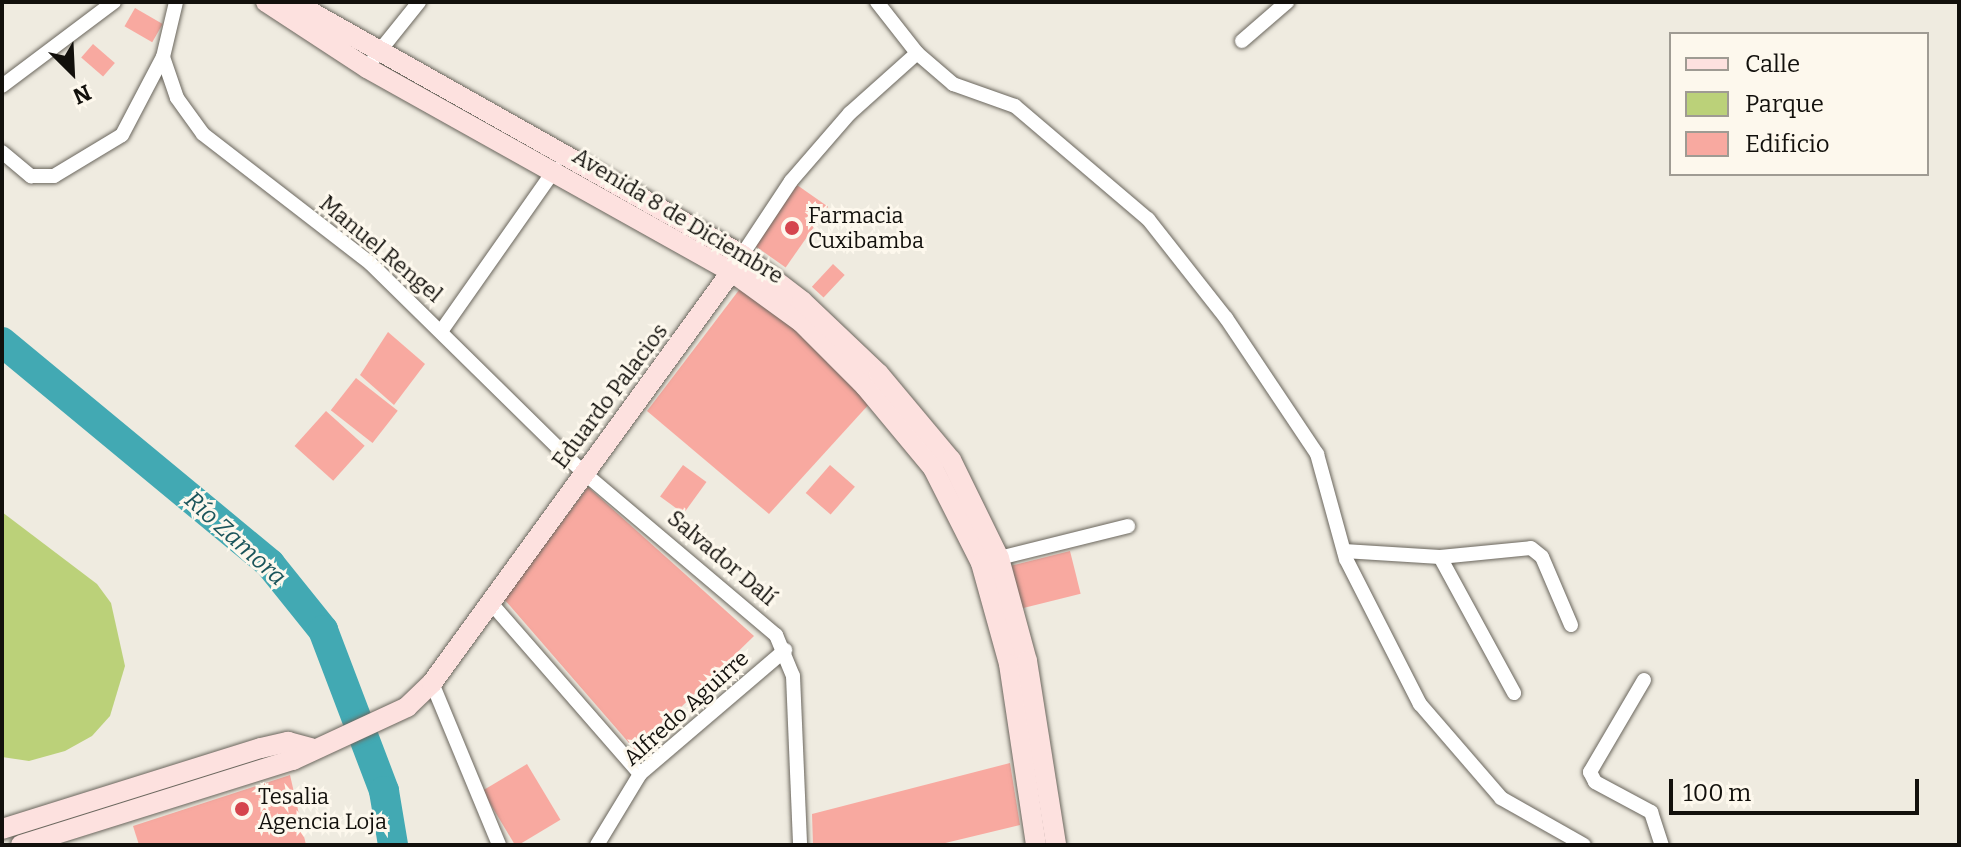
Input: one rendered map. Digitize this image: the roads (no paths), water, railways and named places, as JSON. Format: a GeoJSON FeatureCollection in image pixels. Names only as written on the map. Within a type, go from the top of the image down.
{"type":"FeatureCollection","features":[{"type":"Feature","properties":{"kind":"main road","name":"Avenida 8 de Diciembre"},"geometry":{"type":"LineString","coordinates":[[266,2],[802,301],[879,374],[951,460],[999,558],[1027,661],[1056,845]]}},
{"type":"Feature","properties":{"kind":"main road","name":"Avenida 8 de Diciembre"},"geometry":{"type":"LineString","coordinates":[[293,2],[373,60],[555,169],[737,264],[865,386],[933,468],[969,530],[1009,664],[1036,845]]}},
{"type":"Feature","properties":{"kind":"main road","name":"Eduardo Palacios"},"geometry":{"type":"LineString","coordinates":[[21,845],[293,760],[407,707],[432,683],[737,264]]}},
{"type":"Feature","properties":{"kind":"main road"},"geometry":{"type":"LineString","coordinates":[[2,829],[261,748],[288,742],[318,746]]}},
{"type":"Feature","properties":{"kind":"street"},"geometry":{"type":"LineString","coordinates":[[2,86],[114,2]]}},
{"type":"Feature","properties":{"kind":"street"},"geometry":{"type":"LineString","coordinates":[[2,152],[31,176],[54,176],[94,156],[122,135],[163,57],[176,2]]}},
{"type":"Feature","properties":{"kind":"street"},"geometry":{"type":"LineString","coordinates":[[373,60],[419,2]]}},
{"type":"Feature","properties":{"kind":"street"},"geometry":{"type":"LineString","coordinates":[[877,2],[917,53],[953,84],[1015,106],[1148,219],[1226,318],[1317,454],[1344,551],[1420,704],[1501,798],[1584,845]]}},
{"type":"Feature","properties":{"kind":"street"},"geometry":{"type":"LineString","coordinates":[[1242,41],[1287,2]]}},
{"type":"Feature","properties":{"kind":"street","name":"Eduardo Palacios"},"geometry":{"type":"LineString","coordinates":[[737,264],[791,181],[830,135],[917,53]]}},
{"type":"Feature","properties":{"kind":"street","name":"Manuel Rengel"},"geometry":{"type":"LineString","coordinates":[[163,57],[177,98],[203,134],[370,263],[442,330],[583,472]]}},
{"type":"Feature","properties":{"kind":"street"},"geometry":{"type":"LineString","coordinates":[[442,330],[555,169]]}},
{"type":"Feature","properties":{"kind":"street","name":"Salvador Dalí"},"geometry":{"type":"LineString","coordinates":[[583,472],[768,625],[785,650],[793,676],[800,845]]}},
{"type":"Feature","properties":{"kind":"street"},"geometry":{"type":"LineString","coordinates":[[999,558],[1128,526]]}},
{"type":"Feature","properties":{"kind":"street"},"geometry":{"type":"LineString","coordinates":[[1344,551],[1440,557],[1531,548],[1542,557],[1571,625]]}},
{"type":"Feature","properties":{"kind":"street"},"geometry":{"type":"LineString","coordinates":[[1440,557],[1514,693]]}},
{"type":"Feature","properties":{"kind":"street"},"geometry":{"type":"LineString","coordinates":[[491,603],[640,774]]}},
{"type":"Feature","properties":{"kind":"street","name":"Alfredo Aguirre"},"geometry":{"type":"LineString","coordinates":[[597,845],[640,774],[785,650]]}},
{"type":"Feature","properties":{"kind":"street"},"geometry":{"type":"LineString","coordinates":[[1644,680],[1590,772],[1595,782],[1651,812],[1662,845]]}},
{"type":"Feature","properties":{"kind":"street"},"geometry":{"type":"LineString","coordinates":[[432,683],[499,845]]}},
{"type":"Feature","properties":{"kind":"waterway","name":"Río Zamora"},"geometry":{"type":"LineString","coordinates":[[2,342],[270,564],[323,630],[384,791],[393,845]]}},
{"type":"Feature","properties":{"kind":"place","name":"Farmacia Cuxibamba"},"geometry":{"type":"Point","coordinates":[792,228]}},
{"type":"Feature","properties":{"kind":"place","name":"Tesalia Agencia Loja"},"geometry":{"type":"Point","coordinates":[242,809]}}]}
